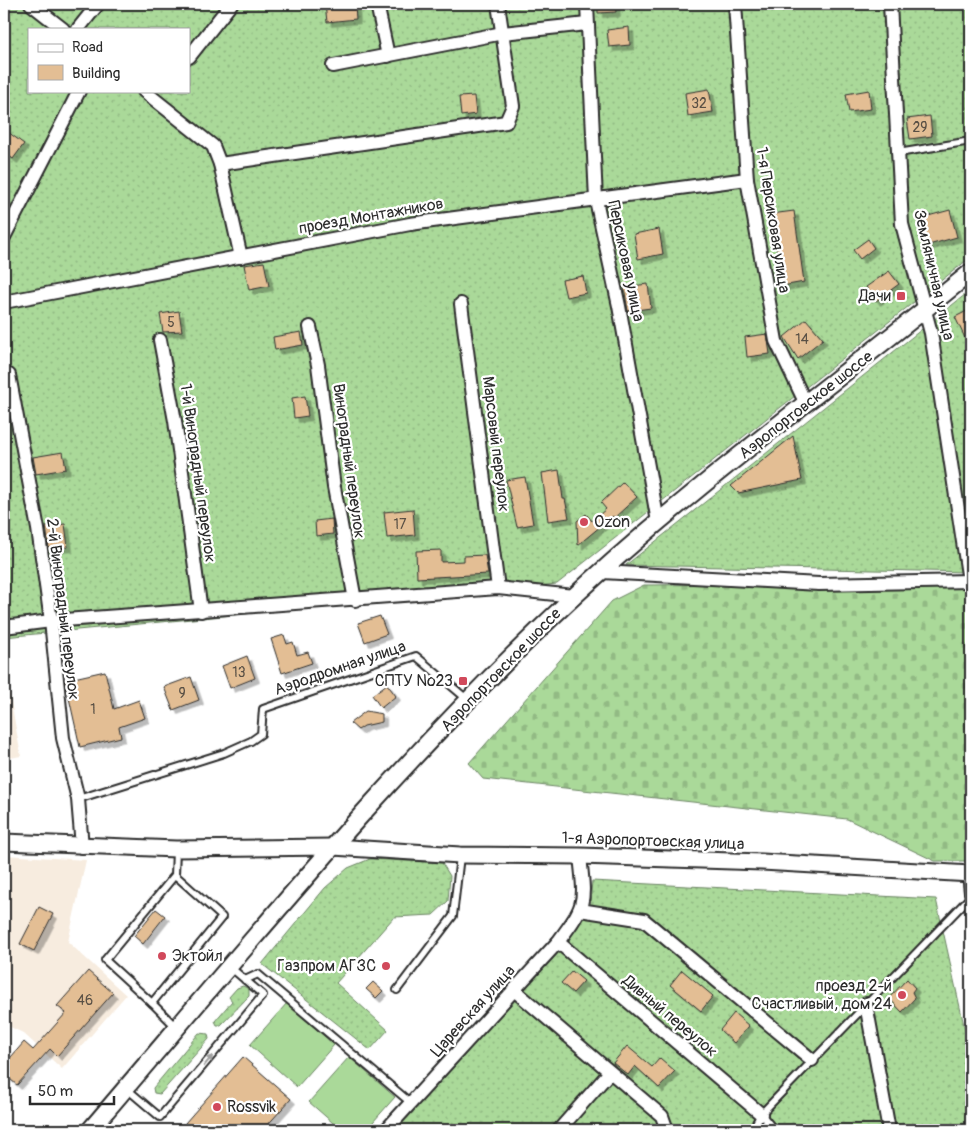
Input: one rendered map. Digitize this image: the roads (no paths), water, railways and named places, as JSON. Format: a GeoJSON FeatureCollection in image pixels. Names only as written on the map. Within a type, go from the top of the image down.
{"type":"FeatureCollection","features":[{"type":"Feature","properties":{"kind":"main road","name":"Аэропортовское шоссе"},"geometry":{"type":"LineString","coordinates":[[90,1130],[333,847],[469,701],[574,596],[658,522],[971,272]]}},
{"type":"Feature","properties":{"kind":"street"},"geometry":{"type":"LineString","coordinates":[[31,4],[62,28]]}},
{"type":"Feature","properties":{"kind":"street"},"geometry":{"type":"LineString","coordinates":[[79,28],[98,4]]}},
{"type":"Feature","properties":{"kind":"street"},"geometry":{"type":"LineString","coordinates":[[190,56],[231,4]]}},
{"type":"Feature","properties":{"kind":"street"},"geometry":{"type":"LineString","coordinates":[[377,4],[388,56]]}},
{"type":"Feature","properties":{"kind":"street"},"geometry":{"type":"LineString","coordinates":[[220,164],[506,122],[513,106],[498,4]]}},
{"type":"Feature","properties":{"kind":"street","name":"Персиковая улица"},"geometry":{"type":"LineString","coordinates":[[587,4],[596,200],[619,306],[658,522]]}},
{"type":"Feature","properties":{"kind":"street","name":"1-я Персиковая улица"},"geometry":{"type":"LineString","coordinates":[[735,4],[747,179],[776,341],[806,404]]}},
{"type":"Feature","properties":{"kind":"street","name":"Земляничная улица"},"geometry":{"type":"LineString","coordinates":[[890,4],[902,224],[931,333],[970,581]]}},
{"type":"Feature","properties":{"kind":"street"},"geometry":{"type":"LineString","coordinates":[[333,66],[503,33],[587,24]]}},
{"type":"Feature","properties":{"kind":"street"},"geometry":{"type":"LineString","coordinates":[[4,237],[78,92]]}},
{"type":"Feature","properties":{"kind":"street"},"geometry":{"type":"LineString","coordinates":[[158,95],[213,146],[220,164],[240,257]]}},
{"type":"Feature","properties":{"kind":"street","name":"проезд Монтажников"},"geometry":{"type":"LineString","coordinates":[[4,302],[410,224],[747,179]]}},
{"type":"Feature","properties":{"kind":"street","name":"Марсовый переулок"},"geometry":{"type":"LineString","coordinates":[[461,304],[498,588]]}},
{"type":"Feature","properties":{"kind":"street","name":"Виноградный переулок"},"geometry":{"type":"LineString","coordinates":[[310,327],[318,365],[334,487],[355,600]]}},
{"type":"Feature","properties":{"kind":"street","name":"1-й Виноградный переулок"},"geometry":{"type":"LineString","coordinates":[[160,340],[175,421],[201,610]]}},
{"type":"Feature","properties":{"kind":"street","name":"2-й Виноградный переулок"},"geometry":{"type":"LineString","coordinates":[[9,375],[38,529],[51,621],[63,738],[78,799],[82,847]]}},
{"type":"Feature","properties":{"kind":"street"},"geometry":{"type":"LineString","coordinates":[[602,572],[820,584],[970,581]]}},
{"type":"Feature","properties":{"kind":"street"},"geometry":{"type":"LineString","coordinates":[[4,627],[51,621],[498,588],[574,596]]}},
{"type":"Feature","properties":{"kind":"street","name":"1-я Аэропортовская улица"},"geometry":{"type":"LineString","coordinates":[[4,842],[82,847],[176,849],[333,847],[460,854],[762,862],[970,874]]}},
{"type":"Feature","properties":{"kind":"street","name":"Царевская улица"},"geometry":{"type":"LineString","coordinates":[[386,1130],[558,942],[580,910],[584,898],[580,856]]}},
{"type":"Feature","properties":{"kind":"street"},"geometry":{"type":"LineString","coordinates":[[970,874],[971,895]]}},
{"type":"Feature","properties":{"kind":"street"},"geometry":{"type":"LineString","coordinates":[[580,910],[644,920],[812,1060]]}},
{"type":"Feature","properties":{"kind":"street","name":"Дивный переулок"},"geometry":{"type":"LineString","coordinates":[[558,942],[761,1114]]}},
{"type":"Feature","properties":{"kind":"street"},"geometry":{"type":"LineString","coordinates":[[514,990],[662,1116],[667,1130]]}},
{"type":"Feature","properties":{"kind":"street"},"geometry":{"type":"LineString","coordinates":[[866,1004],[889,1130]]}},
{"type":"Feature","properties":{"kind":"street"},"geometry":{"type":"LineString","coordinates":[[559,1130],[610,1072]]}},
{"type":"Feature","properties":{"kind":"lane"},"geometry":{"type":"LineString","coordinates":[[898,153],[971,141]]}},
{"type":"Feature","properties":{"kind":"lane","name":"Аэродромная улица"},"geometry":{"type":"LineString","coordinates":[[78,799],[224,753],[251,741],[261,734],[263,709],[416,656],[469,701]]}},
{"type":"Feature","properties":{"kind":"lane"},"geometry":{"type":"LineString","coordinates":[[176,849],[175,875],[106,960],[177,1029]]}},
{"type":"Feature","properties":{"kind":"lane"},"geometry":{"type":"LineString","coordinates":[[396,990],[453,916],[460,854]]}},
{"type":"Feature","properties":{"kind":"lane"},"geometry":{"type":"LineString","coordinates":[[152,1004],[222,917],[175,875]]}},
{"type":"Feature","properties":{"kind":"lane"},"geometry":{"type":"LineString","coordinates":[[752,1130],[761,1114],[971,895]]}},
{"type":"Feature","properties":{"kind":"lane"},"geometry":{"type":"LineString","coordinates":[[126,1088],[160,1117],[263,996],[230,967]]}},
{"type":"Feature","properties":{"kind":"lane"},"geometry":{"type":"LineString","coordinates":[[245,980],[258,974],[412,1102]]}},
{"type":"Feature","properties":{"kind":"lane"},"geometry":{"type":"LineString","coordinates":[[761,1114],[774,1130]]}},
{"type":"Feature","properties":{"kind":"place","name":"Дачи"},"geometry":{"type":"Point","coordinates":[901,296]}},
{"type":"Feature","properties":{"kind":"place","name":"Ozon"},"geometry":{"type":"Point","coordinates":[584,522]}},
{"type":"Feature","properties":{"kind":"place","name":"СПТУ №23"},"geometry":{"type":"Point","coordinates":[463,681]}},
{"type":"Feature","properties":{"kind":"place","name":"Эктойл"},"geometry":{"type":"Point","coordinates":[162,956]}},
{"type":"Feature","properties":{"kind":"place","name":"Газпром АГЗС"},"geometry":{"type":"Point","coordinates":[386,966]}},
{"type":"Feature","properties":{"kind":"place","name":"проезд 2-й Счастливый, дом 24"},"geometry":{"type":"Point","coordinates":[902,995]}},
{"type":"Feature","properties":{"kind":"place","name":"Rossvik"},"geometry":{"type":"Point","coordinates":[217,1107]}}]}
